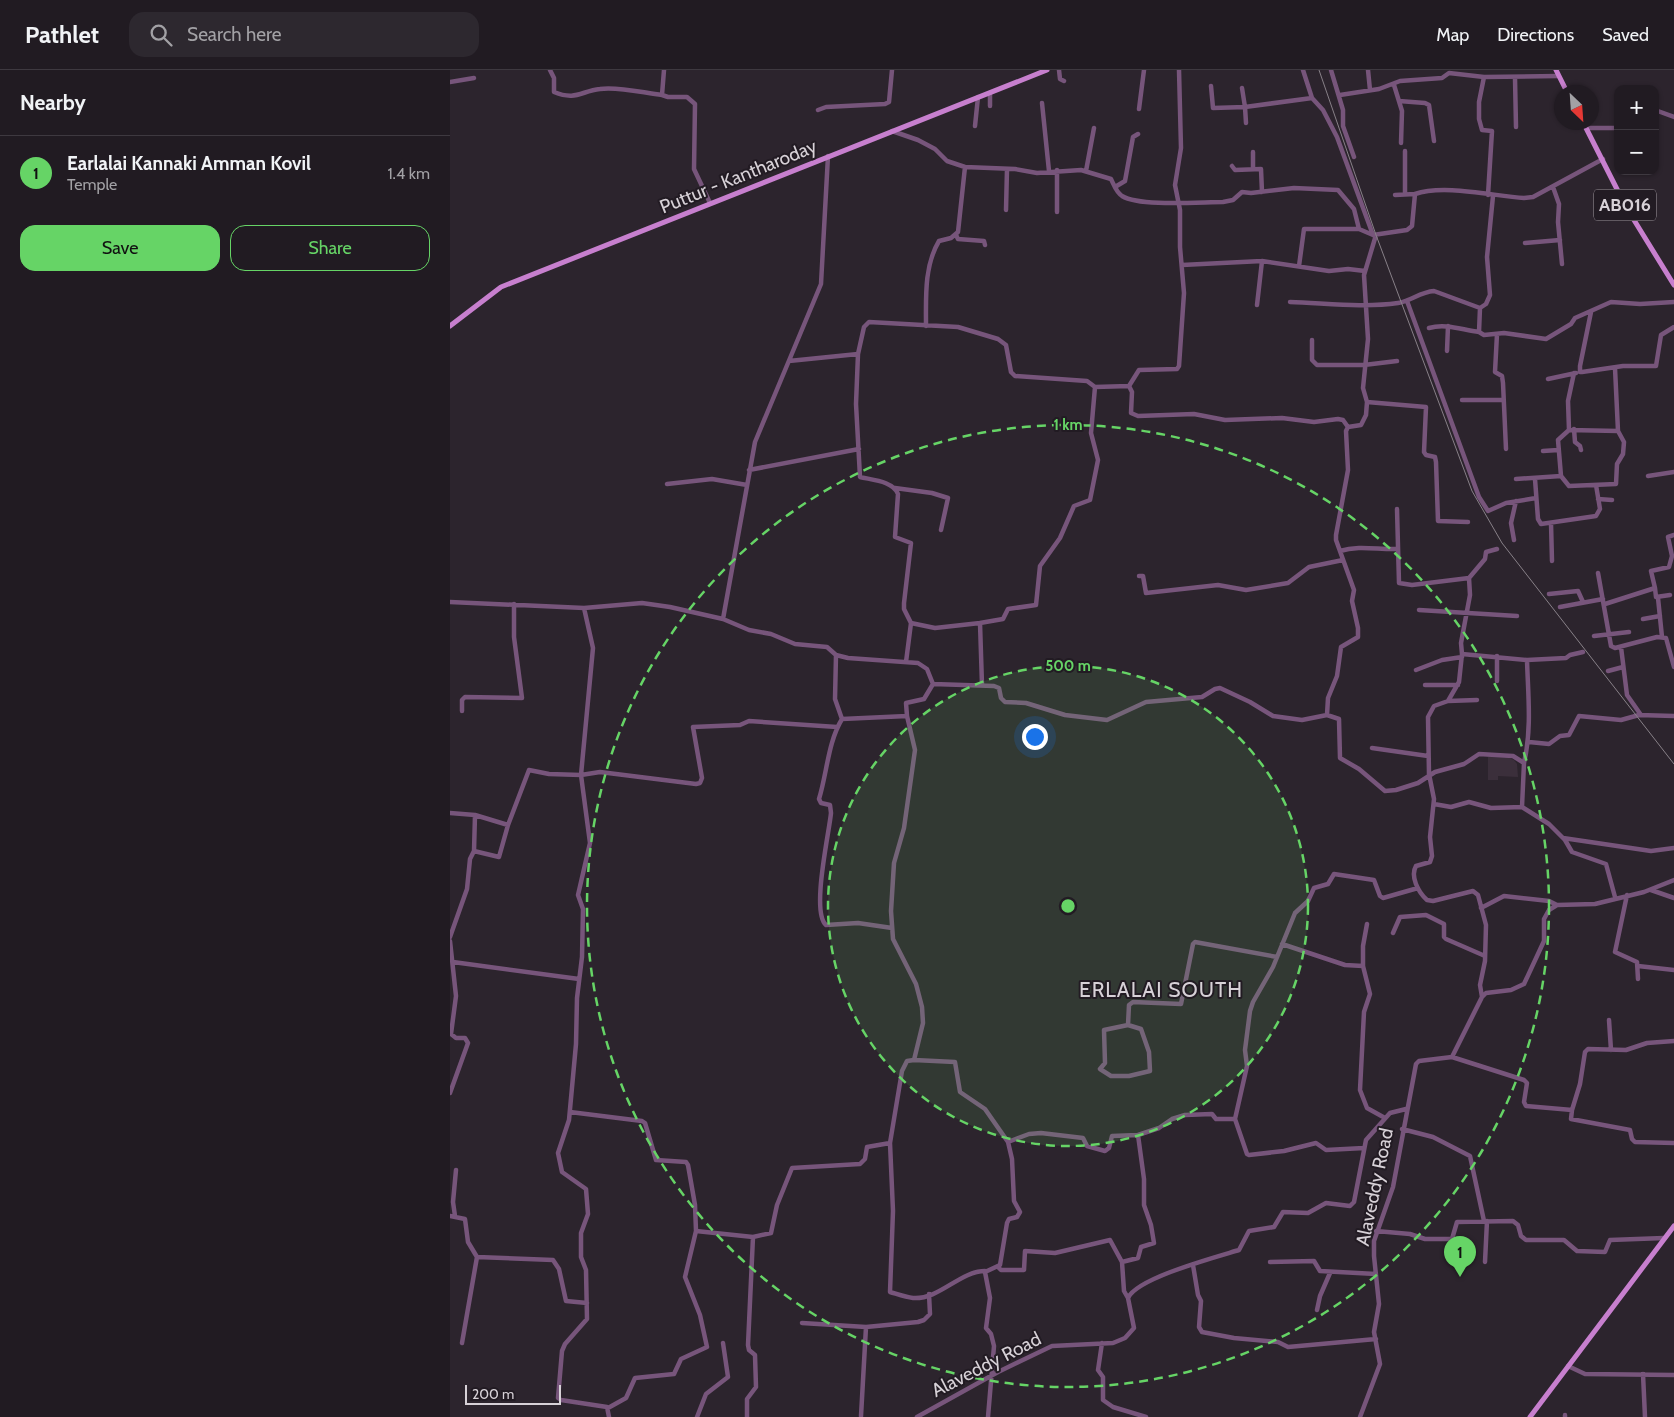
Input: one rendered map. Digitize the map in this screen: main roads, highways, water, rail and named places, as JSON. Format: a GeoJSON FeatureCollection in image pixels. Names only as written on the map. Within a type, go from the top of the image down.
{"type":"FeatureCollection","features":[{"type":"Feature","properties":{"kind":"main road","name":"Puttur - Kantharoday"},"geometry":{"type":"LineString","coordinates":[[450,326],[501,287],[1044,70]]}},
{"type":"Feature","properties":{"kind":"main road"},"geometry":{"type":"LineString","coordinates":[[1556,70],[1563,85]]}},
{"type":"Feature","properties":{"kind":"main road","name":"AB016"},"geometry":{"type":"LineString","coordinates":[[1588,130],[1626,207],[1674,285]]}},
{"type":"Feature","properties":{"kind":"main road"},"geometry":{"type":"LineString","coordinates":[[1530,1417],[1674,1226]]}},
{"type":"Feature","properties":{"kind":"railway"},"geometry":{"type":"LineString","coordinates":[[1319,70],[1376,235],[1472,491],[1502,543],[1674,764]]}},
{"type":"Feature","properties":{"kind":"place","name":"Earlalai Kannaki Amman Kovil"},"geometry":{"type":"Point","coordinates":[1460,1277]}},
{"type":"Feature","properties":{"kind":"district","name":"ERLALAI SOUTH"},"geometry":{"type":"Point","coordinates":[1161,990]}}]}
